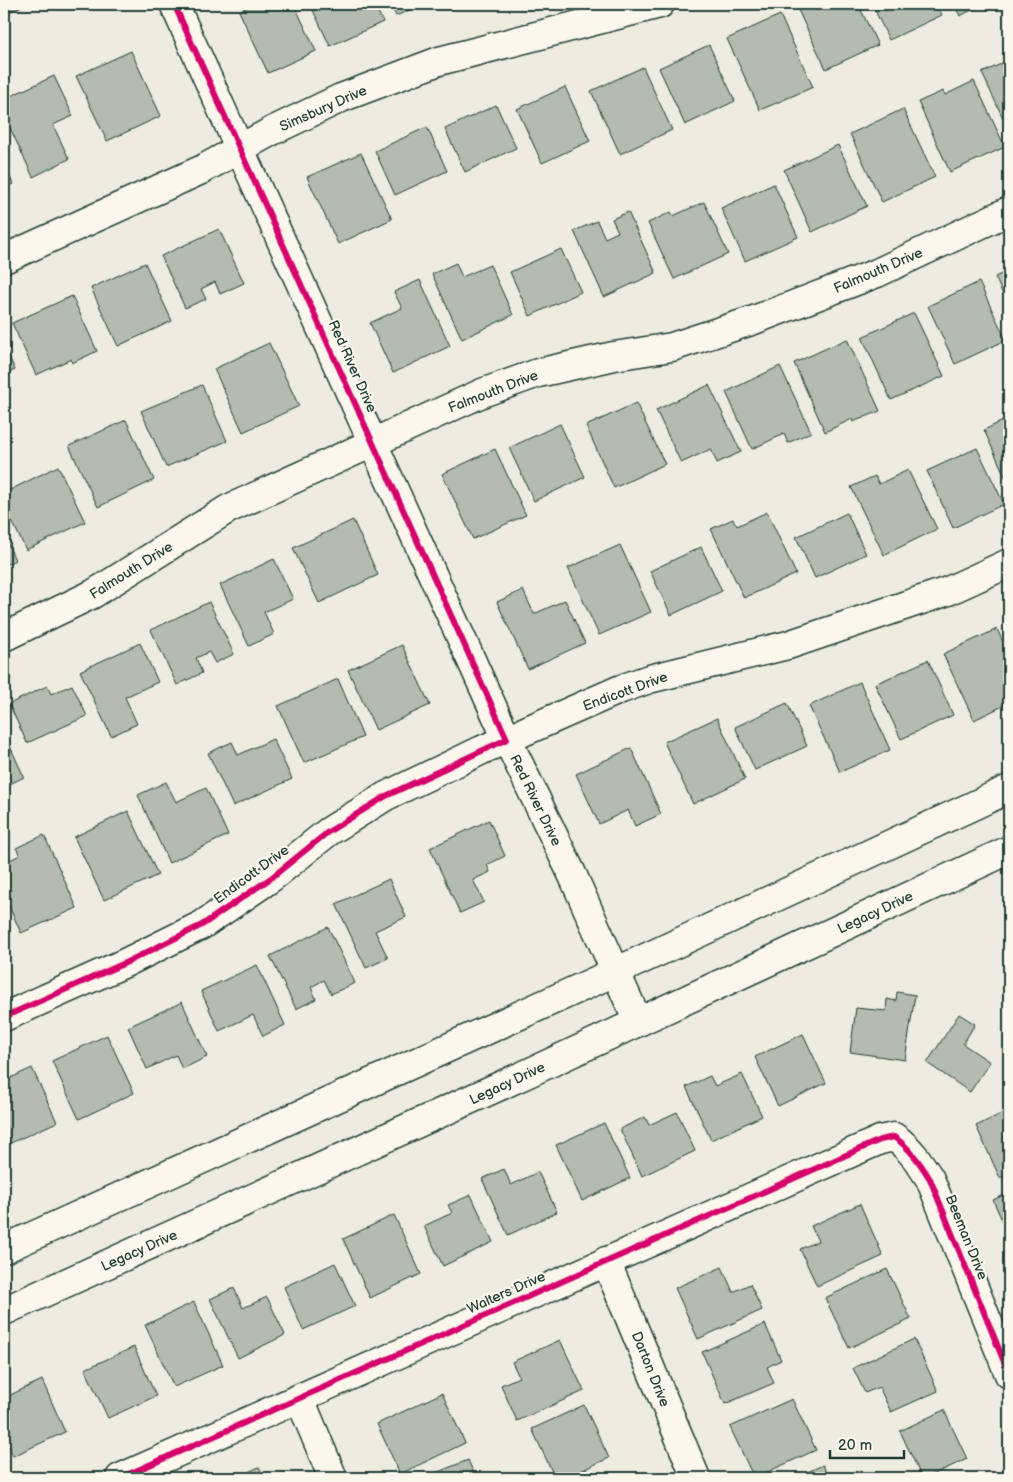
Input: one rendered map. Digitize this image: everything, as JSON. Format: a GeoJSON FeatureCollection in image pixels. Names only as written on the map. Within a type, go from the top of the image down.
{"type":"FeatureCollection","features":[{"type":"Feature","properties":{"kind":"street","name":"Red River Drive"},"geometry":{"type":"LineString","coordinates":[[174,4],[507,739],[573,876],[638,1022]]}},
{"type":"Feature","properties":{"kind":"street","name":"Simsbury Drive"},"geometry":{"type":"LineString","coordinates":[[4,259],[201,170],[340,98],[438,61],[660,4]]}},
{"type":"Feature","properties":{"kind":"street","name":"Falmouth Drive"},"geometry":{"type":"LineString","coordinates":[[4,637],[93,594],[228,509],[482,393],[538,373],[614,356],[672,347],[754,320],[877,273],[1009,211]]}},
{"type":"Feature","properties":{"kind":"street","name":"Endicott Drive"},"geometry":{"type":"LineString","coordinates":[[4,1017],[125,963],[202,925],[270,878],[328,832],[386,796],[507,739],[621,689],[649,679],[788,645],[948,591],[1009,563]]}},
{"type":"Feature","properties":{"kind":"street"},"geometry":{"type":"LineString","coordinates":[[4,1248],[615,972],[1009,790]]}},
{"type":"Feature","properties":{"kind":"street","name":"Legacy Drive"},"geometry":{"type":"LineString","coordinates":[[4,1312],[524,1076],[1009,850]]}},
{"type":"Feature","properties":{"kind":"street","name":"Walters Drive"},"geometry":{"type":"LineString","coordinates":[[120,1478],[880,1140],[894,1137],[904,1144]]}},
{"type":"Feature","properties":{"kind":"street","name":"Beeman Drive"},"geometry":{"type":"LineString","coordinates":[[904,1144],[930,1179],[1009,1374]]}},
{"type":"Feature","properties":{"kind":"street","name":"Darton Drive"},"geometry":{"type":"LineString","coordinates":[[606,1261],[696,1478]]}},
{"type":"Feature","properties":{"kind":"street"},"geometry":{"type":"LineString","coordinates":[[300,1399],[333,1478]]}},
{"type":"Feature","properties":{"kind":"building"},"geometry":{"type":"Polygon","coordinates":[[[4,4],[27,4],[4,14],[4,4]]]}},
{"type":"Feature","properties":{"kind":"building"},"geometry":{"type":"Polygon","coordinates":[[[254,4],[294,4],[316,51],[268,73],[239,11],[254,4]]]}},
{"type":"Feature","properties":{"kind":"building"},"geometry":{"type":"Polygon","coordinates":[[[310,4],[374,4],[383,22],[330,46],[310,4]]]}},
{"type":"Feature","properties":{"kind":"building"},"geometry":{"type":"Polygon","coordinates":[[[390,4],[423,4],[396,16],[390,4]]]}},
{"type":"Feature","properties":{"kind":"building"},"geometry":{"type":"Polygon","coordinates":[[[805,4],[858,4],[878,45],[826,69],[797,8],[805,4]]]}},
{"type":"Feature","properties":{"kind":"building"},"geometry":{"type":"Polygon","coordinates":[[[872,4],[937,4],[942,15],[889,40],[872,4]]]}},
{"type":"Feature","properties":{"kind":"building"},"geometry":{"type":"Polygon","coordinates":[[[954,4],[979,4],[980,6],[960,16],[954,4]]]}},
{"type":"Feature","properties":{"kind":"building"},"geometry":{"type":"Polygon","coordinates":[[[780,15],[813,87],[760,110],[727,39],[780,15]]]}},
{"type":"Feature","properties":{"kind":"building"},"geometry":{"type":"Polygon","coordinates":[[[709,45],[735,101],[685,125],[659,68],[709,45]]]}},
{"type":"Feature","properties":{"kind":"building"},"geometry":{"type":"Polygon","coordinates":[[[131,51],[161,116],[107,141],[76,76],[131,51]]]}},
{"type":"Feature","properties":{"kind":"building"},"geometry":{"type":"Polygon","coordinates":[[[1009,60],[1009,131],[982,73],[1009,60]]]}},
{"type":"Feature","properties":{"kind":"building"},"geometry":{"type":"Polygon","coordinates":[[[643,67],[672,130],[620,154],[591,91],[643,67]]]}},
{"type":"Feature","properties":{"kind":"building"},"geometry":{"type":"Polygon","coordinates":[[[54,76],[73,116],[53,125],[69,159],[33,177],[4,115],[4,99],[54,76]]]}},
{"type":"Feature","properties":{"kind":"building"},"geometry":{"type":"Polygon","coordinates":[[[974,81],[1005,147],[950,172],[918,102],[943,91],[945,95],[974,81]]]}},
{"type":"Feature","properties":{"kind":"building"},"geometry":{"type":"Polygon","coordinates":[[[565,87],[590,141],[542,163],[517,109],[565,87]]]}},
{"type":"Feature","properties":{"kind":"building"},"geometry":{"type":"Polygon","coordinates":[[[496,105],[516,148],[465,172],[445,129],[496,105]]]}},
{"type":"Feature","properties":{"kind":"building"},"geometry":{"type":"Polygon","coordinates":[[[903,109],[935,177],[882,202],[850,134],[903,109]]]}},
{"type":"Feature","properties":{"kind":"building"},"geometry":{"type":"Polygon","coordinates":[[[427,127],[447,171],[395,195],[375,151],[427,127]]]}},
{"type":"Feature","properties":{"kind":"building"},"geometry":{"type":"Polygon","coordinates":[[[838,145],[867,206],[812,232],[784,170],[838,145]]]}},
{"type":"Feature","properties":{"kind":"building"},"geometry":{"type":"Polygon","coordinates":[[[361,153],[392,219],[338,244],[307,177],[361,153]]]}},
{"type":"Feature","properties":{"kind":"building"},"geometry":{"type":"Polygon","coordinates":[[[4,163],[13,184],[4,188],[4,163]]]}},
{"type":"Feature","properties":{"kind":"building"},"geometry":{"type":"Polygon","coordinates":[[[774,184],[798,237],[745,261],[721,208],[774,184]]]}},
{"type":"Feature","properties":{"kind":"building"},"geometry":{"type":"Polygon","coordinates":[[[704,202],[728,254],[674,279],[648,223],[671,212],[673,216],[704,202]]]}},
{"type":"Feature","properties":{"kind":"building"},"geometry":{"type":"Polygon","coordinates":[[[628,212],[656,273],[604,297],[574,231],[597,221],[605,238],[618,232],[612,219],[628,212]]]}},
{"type":"Feature","properties":{"kind":"building"},"geometry":{"type":"Polygon","coordinates":[[[219,229],[244,283],[220,294],[215,282],[201,289],[206,299],[185,308],[161,256],[219,229]]]}},
{"type":"Feature","properties":{"kind":"building"},"geometry":{"type":"Polygon","coordinates":[[[561,249],[581,292],[530,316],[510,272],[561,249]]]}},
{"type":"Feature","properties":{"kind":"building"},"geometry":{"type":"Polygon","coordinates":[[[145,263],[172,321],[118,346],[91,288],[145,263]]]}},
{"type":"Feature","properties":{"kind":"building"},"geometry":{"type":"Polygon","coordinates":[[[456,263],[462,277],[490,265],[513,315],[462,339],[432,274],[456,263]]]}},
{"type":"Feature","properties":{"kind":"building"},"geometry":{"type":"Polygon","coordinates":[[[1009,270],[1009,308],[995,277],[1009,270]]]}},
{"type":"Feature","properties":{"kind":"building"},"geometry":{"type":"Polygon","coordinates":[[[420,280],[450,346],[393,373],[370,323],[402,308],[394,292],[420,280]]]}},
{"type":"Feature","properties":{"kind":"building"},"geometry":{"type":"Polygon","coordinates":[[[979,282],[1006,340],[955,364],[928,306],[979,282]]]}},
{"type":"Feature","properties":{"kind":"building"},"geometry":{"type":"Polygon","coordinates":[[[72,296],[97,351],[72,363],[71,359],[36,375],[12,323],[72,296]]]}},
{"type":"Feature","properties":{"kind":"building"},"geometry":{"type":"Polygon","coordinates":[[[914,313],[944,376],[891,400],[862,337],[914,313]]]}},
{"type":"Feature","properties":{"kind":"building"},"geometry":{"type":"Polygon","coordinates":[[[847,339],[880,411],[853,422],[852,419],[825,432],[794,363],[847,339]]]}},
{"type":"Feature","properties":{"kind":"building"},"geometry":{"type":"Polygon","coordinates":[[[269,343],[299,406],[243,432],[214,369],[269,343]]]}},
{"type":"Feature","properties":{"kind":"building"},"geometry":{"type":"Polygon","coordinates":[[[4,345],[15,370],[4,375],[4,345]]]}},
{"type":"Feature","properties":{"kind":"building"},"geometry":{"type":"Polygon","coordinates":[[[780,366],[811,432],[788,443],[784,434],[752,449],[726,392],[780,366]]]}},
{"type":"Feature","properties":{"kind":"building"},"geometry":{"type":"Polygon","coordinates":[[[202,385],[227,441],[166,467],[141,411],[202,385]]]}},
{"type":"Feature","properties":{"kind":"building"},"geometry":{"type":"Polygon","coordinates":[[[709,385],[741,452],[717,463],[711,449],[681,463],[656,410],[709,385]]]}},
{"type":"Feature","properties":{"kind":"building"},"geometry":{"type":"Polygon","coordinates":[[[636,403],[665,464],[614,488],[586,426],[636,403]]]}},
{"type":"Feature","properties":{"kind":"building"},"geometry":{"type":"Polygon","coordinates":[[[1009,418],[1009,485],[984,430],[1009,418]]]}},
{"type":"Feature","properties":{"kind":"building"},"geometry":{"type":"Polygon","coordinates":[[[126,420],[154,480],[98,507],[69,446],[126,420]]]}},
{"type":"Feature","properties":{"kind":"building"},"geometry":{"type":"Polygon","coordinates":[[[560,424],[585,477],[534,501],[509,448],[560,424]]]}},
{"type":"Feature","properties":{"kind":"building"},"geometry":{"type":"Polygon","coordinates":[[[977,448],[1004,504],[953,528],[927,471],[977,448]]]}},
{"type":"Feature","properties":{"kind":"building"},"geometry":{"type":"Polygon","coordinates":[[[495,449],[526,515],[473,539],[442,474],[495,449]]]}},
{"type":"Feature","properties":{"kind":"building"},"geometry":{"type":"Polygon","coordinates":[[[58,466],[85,522],[26,550],[4,505],[4,493],[58,466]]]}},
{"type":"Feature","properties":{"kind":"building"},"geometry":{"type":"Polygon","coordinates":[[[908,470],[937,529],[884,555],[851,487],[875,476],[879,484],[908,470]]]}},
{"type":"Feature","properties":{"kind":"building"},"geometry":{"type":"Polygon","coordinates":[[[767,512],[796,574],[744,598],[711,529],[733,519],[737,526],[767,512]]]}},
{"type":"Feature","properties":{"kind":"building"},"geometry":{"type":"Polygon","coordinates":[[[847,513],[866,554],[815,578],[796,537],[847,513]]]}},
{"type":"Feature","properties":{"kind":"building"},"geometry":{"type":"Polygon","coordinates":[[[353,520],[378,575],[319,603],[293,548],[353,520]]]}},
{"type":"Feature","properties":{"kind":"building"},"geometry":{"type":"Polygon","coordinates":[[[4,535],[15,560],[4,566],[4,535]]]}},
{"type":"Feature","properties":{"kind":"building"},"geometry":{"type":"Polygon","coordinates":[[[620,545],[651,612],[599,635],[568,568],[620,545]]]}},
{"type":"Feature","properties":{"kind":"building"},"geometry":{"type":"Polygon","coordinates":[[[701,547],[722,591],[671,615],[650,571],[701,547]]]}},
{"type":"Feature","properties":{"kind":"building"},"geometry":{"type":"Polygon","coordinates":[[[274,559],[293,599],[264,612],[274,634],[249,646],[220,585],[274,559]]]}},
{"type":"Feature","properties":{"kind":"building"},"geometry":{"type":"Polygon","coordinates":[[[523,590],[534,614],[565,600],[585,643],[528,669],[497,602],[523,590]]]}},
{"type":"Feature","properties":{"kind":"building"},"geometry":{"type":"Polygon","coordinates":[[[209,602],[234,654],[215,663],[209,652],[196,658],[202,673],[177,685],[151,630],[209,602]]]}},
{"type":"Feature","properties":{"kind":"building"},"geometry":{"type":"Polygon","coordinates":[[[997,629],[1009,655],[1009,703],[974,720],[943,654],[997,629]]]}},
{"type":"Feature","properties":{"kind":"building"},"geometry":{"type":"Polygon","coordinates":[[[140,643],[158,682],[125,697],[137,724],[111,736],[80,671],[140,643]]]}},
{"type":"Feature","properties":{"kind":"building"},"geometry":{"type":"Polygon","coordinates":[[[402,645],[430,705],[376,730],[348,670],[402,645]]]}},
{"type":"Feature","properties":{"kind":"building"},"geometry":{"type":"Polygon","coordinates":[[[928,660],[953,715],[901,739],[875,684],[928,660]]]}},
{"type":"Feature","properties":{"kind":"building"},"geometry":{"type":"Polygon","coordinates":[[[338,679],[363,737],[304,763],[278,706],[338,679]]]}},
{"type":"Feature","properties":{"kind":"building"},"geometry":{"type":"Polygon","coordinates":[[[860,682],[890,750],[840,772],[809,706],[860,682]]]}},
{"type":"Feature","properties":{"kind":"building"},"geometry":{"type":"Polygon","coordinates":[[[72,685],[87,716],[27,743],[9,704],[47,686],[51,694],[72,685]]]}},
{"type":"Feature","properties":{"kind":"building"},"geometry":{"type":"Polygon","coordinates":[[[787,703],[807,746],[755,770],[735,727],[787,703]]]}},
{"type":"Feature","properties":{"kind":"building"},"geometry":{"type":"Polygon","coordinates":[[[717,718],[745,779],[693,804],[664,742],[717,718]]]}},
{"type":"Feature","properties":{"kind":"building"},"geometry":{"type":"Polygon","coordinates":[[[4,733],[24,777],[4,787],[4,733]]]}},
{"type":"Feature","properties":{"kind":"building"},"geometry":{"type":"Polygon","coordinates":[[[273,739],[292,779],[233,806],[208,753],[232,742],[238,755],[273,739]]]}},
{"type":"Feature","properties":{"kind":"building"},"geometry":{"type":"Polygon","coordinates":[[[631,748],[661,814],[635,826],[628,810],[599,824],[576,774],[631,748]]]}},
{"type":"Feature","properties":{"kind":"building"},"geometry":{"type":"Polygon","coordinates":[[[166,782],[176,802],[206,788],[228,835],[169,863],[138,795],[166,782]]]}},
{"type":"Feature","properties":{"kind":"building"},"geometry":{"type":"Polygon","coordinates":[[[128,811],[158,875],[104,900],[74,837],[128,811]]]}},
{"type":"Feature","properties":{"kind":"building"},"geometry":{"type":"Polygon","coordinates":[[[489,820],[505,856],[487,865],[490,872],[473,880],[484,902],[460,913],[430,848],[489,820]]]}},
{"type":"Feature","properties":{"kind":"building"},"geometry":{"type":"Polygon","coordinates":[[[44,835],[77,908],[21,933],[4,895],[4,863],[20,855],[16,848],[44,835]]]}},
{"type":"Feature","properties":{"kind":"building"},"geometry":{"type":"Polygon","coordinates":[[[389,879],[406,917],[375,931],[388,958],[366,968],[336,904],[389,879]]]}},
{"type":"Feature","properties":{"kind":"building"},"geometry":{"type":"Polygon","coordinates":[[[328,927],[355,983],[331,994],[324,980],[311,987],[316,999],[296,1009],[270,956],[328,927]]]}},
{"type":"Feature","properties":{"kind":"building"},"geometry":{"type":"Polygon","coordinates":[[[4,930],[9,941],[4,944],[4,930]]]}},
{"type":"Feature","properties":{"kind":"building"},"geometry":{"type":"Polygon","coordinates":[[[257,965],[285,1025],[263,1036],[253,1015],[219,1031],[201,991],[257,965]]]}},
{"type":"Feature","properties":{"kind":"building"},"geometry":{"type":"Polygon","coordinates":[[[897,992],[915,995],[905,1060],[850,1052],[856,1008],[886,1011],[887,999],[896,1001],[897,992]]]}},
{"type":"Feature","properties":{"kind":"building"},"geometry":{"type":"Polygon","coordinates":[[[182,1002],[207,1057],[182,1069],[176,1055],[147,1069],[128,1027],[182,1002]]]}},
{"type":"Feature","properties":{"kind":"building"},"geometry":{"type":"Polygon","coordinates":[[[959,1014],[975,1024],[963,1044],[990,1062],[970,1092],[927,1063],[959,1014]]]}},
{"type":"Feature","properties":{"kind":"building"},"geometry":{"type":"Polygon","coordinates":[[[803,1034],[826,1083],[778,1106],[755,1057],[803,1034]]]}},
{"type":"Feature","properties":{"kind":"building"},"geometry":{"type":"Polygon","coordinates":[[[107,1035],[134,1093],[79,1119],[52,1061],[107,1035]]]}},
{"type":"Feature","properties":{"kind":"building"},"geometry":{"type":"Polygon","coordinates":[[[32,1068],[57,1122],[4,1146],[4,1081],[32,1068]]]}},
{"type":"Feature","properties":{"kind":"building"},"geometry":{"type":"Polygon","coordinates":[[[742,1074],[762,1116],[711,1140],[686,1087],[710,1076],[715,1086],[742,1074]]]}},
{"type":"Feature","properties":{"kind":"building"},"geometry":{"type":"Polygon","coordinates":[[[1009,1110],[1009,1173],[1000,1178],[976,1126],[1009,1110]]]}},
{"type":"Feature","properties":{"kind":"building"},"geometry":{"type":"Polygon","coordinates":[[[677,1112],[695,1151],[642,1176],[620,1129],[645,1117],[649,1125],[677,1112]]]}},
{"type":"Feature","properties":{"kind":"building"},"geometry":{"type":"Polygon","coordinates":[[[604,1123],[630,1178],[582,1201],[556,1145],[604,1123]]]}},
{"type":"Feature","properties":{"kind":"building"},"geometry":{"type":"Polygon","coordinates":[[[504,1169],[511,1185],[538,1172],[557,1212],[508,1235],[482,1179],[504,1169]]]}},
{"type":"Feature","properties":{"kind":"building"},"geometry":{"type":"Polygon","coordinates":[[[1009,1193],[1009,1236],[993,1200],[1009,1193]]]}},
{"type":"Feature","properties":{"kind":"building"},"geometry":{"type":"Polygon","coordinates":[[[471,1195],[493,1242],[443,1266],[424,1226],[452,1213],[448,1205],[471,1195]]]}},
{"type":"Feature","properties":{"kind":"building"},"geometry":{"type":"Polygon","coordinates":[[[860,1204],[883,1256],[817,1286],[800,1249],[818,1241],[811,1226],[860,1204]]]}},
{"type":"Feature","properties":{"kind":"building"},"geometry":{"type":"Polygon","coordinates":[[[394,1215],[421,1274],[370,1298],[343,1239],[394,1215]]]}},
{"type":"Feature","properties":{"kind":"building"},"geometry":{"type":"Polygon","coordinates":[[[335,1263],[355,1306],[303,1330],[284,1287],[335,1263]]]}},
{"type":"Feature","properties":{"kind":"building"},"geometry":{"type":"Polygon","coordinates":[[[722,1267],[733,1292],[750,1284],[762,1310],[698,1339],[675,1288],[722,1267]]]}},
{"type":"Feature","properties":{"kind":"building"},"geometry":{"type":"Polygon","coordinates":[[[887,1269],[911,1319],[849,1348],[825,1298],[887,1269]]]}},
{"type":"Feature","properties":{"kind":"building"},"geometry":{"type":"Polygon","coordinates":[[[234,1288],[243,1308],[267,1297],[285,1335],[238,1358],[210,1299],[234,1288]]]}},
{"type":"Feature","properties":{"kind":"building"},"geometry":{"type":"Polygon","coordinates":[[[194,1302],[223,1365],[174,1387],[145,1325],[194,1302]]]}},
{"type":"Feature","properties":{"kind":"building"},"geometry":{"type":"Polygon","coordinates":[[[765,1324],[781,1360],[767,1367],[774,1383],[725,1404],[702,1352],[765,1324]]]}},
{"type":"Feature","properties":{"kind":"building"},"geometry":{"type":"Polygon","coordinates":[[[914,1339],[938,1391],[891,1412],[879,1387],[865,1393],[853,1368],[914,1339]]]}},
{"type":"Feature","properties":{"kind":"building"},"geometry":{"type":"Polygon","coordinates":[[[560,1340],[584,1391],[517,1421],[501,1385],[519,1377],[512,1362],[560,1340]]]}},
{"type":"Feature","properties":{"kind":"building"},"geometry":{"type":"Polygon","coordinates":[[[134,1347],[156,1396],[108,1418],[85,1369],[134,1347]]]}},
{"type":"Feature","properties":{"kind":"building"},"geometry":{"type":"Polygon","coordinates":[[[42,1380],[65,1432],[13,1456],[4,1436],[4,1398],[42,1380]]]}},
{"type":"Feature","properties":{"kind":"building"},"geometry":{"type":"Polygon","coordinates":[[[442,1393],[465,1443],[400,1474],[377,1424],[442,1393]]]}},
{"type":"Feature","properties":{"kind":"building"},"geometry":{"type":"Polygon","coordinates":[[[792,1399],[816,1450],[754,1478],[730,1427],[792,1399]]]}},
{"type":"Feature","properties":{"kind":"building"},"geometry":{"type":"Polygon","coordinates":[[[584,1405],[609,1458],[565,1478],[555,1478],[532,1429],[584,1405]]]}},
{"type":"Feature","properties":{"kind":"building"},"geometry":{"type":"Polygon","coordinates":[[[944,1410],[967,1459],[922,1478],[900,1431],[944,1410]]]}},
{"type":"Feature","properties":{"kind":"building"},"geometry":{"type":"Polygon","coordinates":[[[468,1460],[476,1478],[423,1478],[468,1460]]]}},
{"type":"Feature","properties":{"kind":"building"},"geometry":{"type":"Polygon","coordinates":[[[823,1465],[829,1478],[794,1478],[823,1465]]]}},
{"type":"Feature","properties":{"kind":"building"},"geometry":{"type":"Polygon","coordinates":[[[259,1467],[265,1478],[235,1478],[259,1467]]]}},
{"type":"Feature","properties":{"kind":"cycle path"},"geometry":{"type":"LineString","coordinates":[[4,1017],[125,963],[202,925],[271,878],[328,832],[386,796],[507,739],[174,4]]}},
{"type":"Feature","properties":{"kind":"cycle path"},"geometry":{"type":"LineString","coordinates":[[120,1478],[880,1140],[894,1137],[910,1151],[930,1179],[1009,1374]]}}]}
